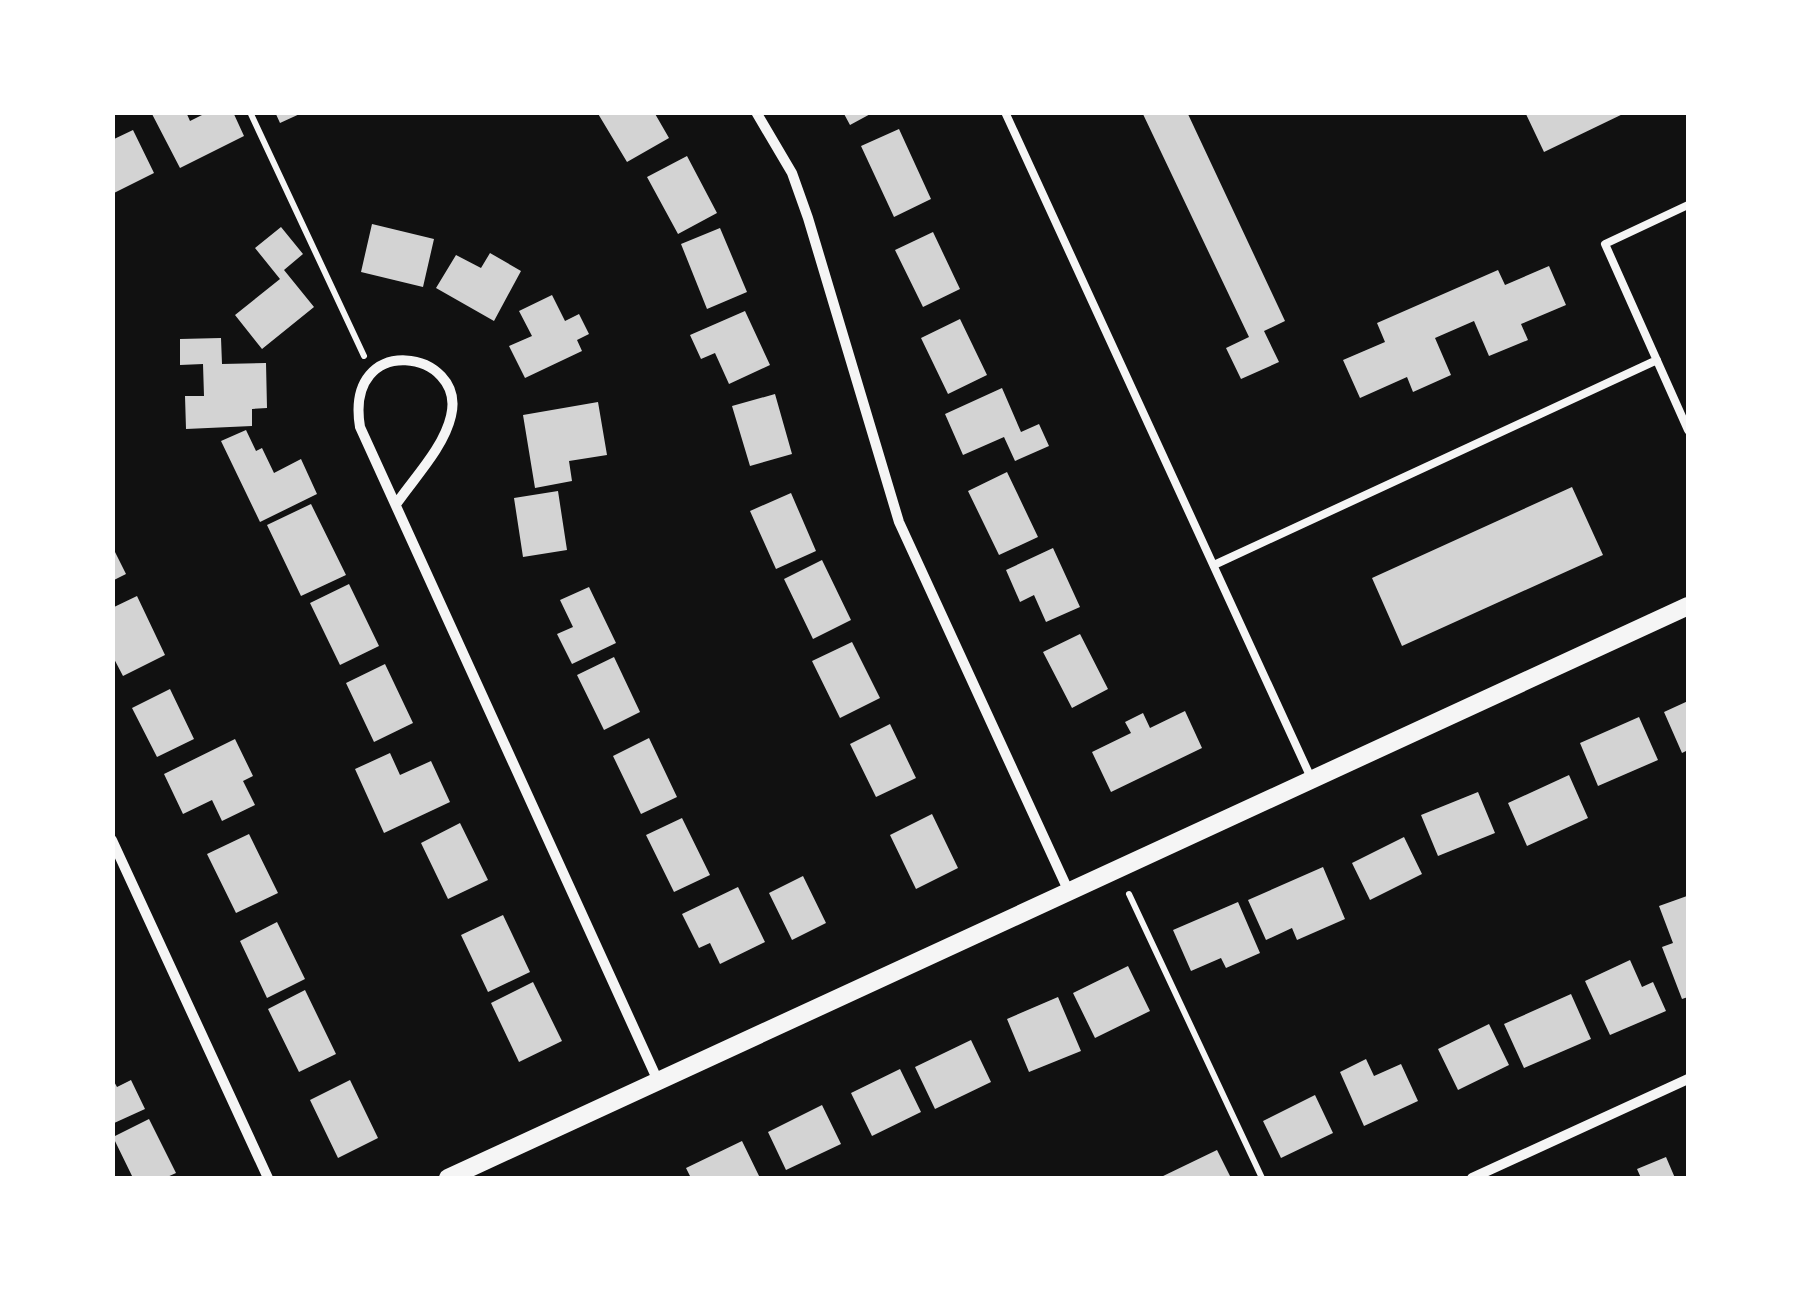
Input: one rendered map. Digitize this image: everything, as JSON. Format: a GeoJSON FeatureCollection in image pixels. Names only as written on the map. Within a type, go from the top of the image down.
{"type":"FeatureCollection","features":[{"type":"Feature","properties":{"kind":"street"},"geometry":{"type":"LineString","coordinates":[[756,112],[792,173],[808,218],[899,522],[1069,892]]}},
{"type":"Feature","properties":{"kind":"street"},"geometry":{"type":"LineString","coordinates":[[397,502],[446,433],[452,412],[450,394],[426,364],[410,358],[372,370],[356,404],[360,428],[658,1081]]}},
{"type":"Feature","properties":{"kind":"street"},"geometry":{"type":"LineString","coordinates":[[448,1178],[1688,606]]}},
{"type":"Feature","properties":{"kind":"street"},"geometry":{"type":"LineString","coordinates":[[112,840],[268,1178]]}},
{"type":"Feature","properties":{"kind":"street"},"geometry":{"type":"LineString","coordinates":[[1472,1178],[1688,1079]]}},
{"type":"Feature","properties":{"kind":"lane"},"geometry":{"type":"LineString","coordinates":[[1006,112],[1312,780]]}},
{"type":"Feature","properties":{"kind":"lane"},"geometry":{"type":"LineString","coordinates":[[1688,205],[1605,244],[1688,430]]}},
{"type":"Feature","properties":{"kind":"lane"},"geometry":{"type":"LineString","coordinates":[[1214,566],[1657,360]]}},
{"type":"Feature","properties":{"kind":"path"},"geometry":{"type":"LineString","coordinates":[[250,112],[372,370]]}},
{"type":"Feature","properties":{"kind":"path"},"geometry":{"type":"LineString","coordinates":[[1128,894],[1262,1178]]}},
{"type":"Feature","properties":{"kind":"building"},"geometry":{"type":"Polygon","coordinates":[[[186,112],[190,121],[208,112],[233,112],[244,136],[180,168],[152,114],[186,112]]]}},
{"type":"Feature","properties":{"kind":"building"},"geometry":{"type":"Polygon","coordinates":[[[275,112],[304,112],[280,123],[275,112]]]}},
{"type":"Feature","properties":{"kind":"building"},"geometry":{"type":"Polygon","coordinates":[[[597,112],[654,112],[669,138],[627,162],[597,112]]]}},
{"type":"Feature","properties":{"kind":"building"},"geometry":{"type":"Polygon","coordinates":[[[843,112],[874,112],[850,125],[843,112]]]}},
{"type":"Feature","properties":{"kind":"building"},"geometry":{"type":"Polygon","coordinates":[[[1142,112],[1187,112],[1285,321],[1264,331],[1279,362],[1241,379],[1226,348],[1249,337],[1142,112]]]}},
{"type":"Feature","properties":{"kind":"building"},"geometry":{"type":"Polygon","coordinates":[[[1525,112],[1627,112],[1544,152],[1525,112]]]}},
{"type":"Feature","properties":{"kind":"building"},"geometry":{"type":"Polygon","coordinates":[[[899,129],[931,199],[894,217],[861,146],[899,129]]]}},
{"type":"Feature","properties":{"kind":"building"},"geometry":{"type":"Polygon","coordinates":[[[133,130],[154,173],[112,194],[112,140],[133,130]]]}},
{"type":"Feature","properties":{"kind":"building"},"geometry":{"type":"Polygon","coordinates":[[[687,156],[717,213],[678,234],[647,177],[687,156]]]}},
{"type":"Feature","properties":{"kind":"building"},"geometry":{"type":"Polygon","coordinates":[[[372,224],[434,239],[423,287],[361,272],[372,224]]]}},
{"type":"Feature","properties":{"kind":"building"},"geometry":{"type":"Polygon","coordinates":[[[281,227],[303,254],[284,270],[314,307],[262,349],[235,315],[280,279],[255,248],[281,227]]]}},
{"type":"Feature","properties":{"kind":"building"},"geometry":{"type":"Polygon","coordinates":[[[720,228],[747,292],[707,309],[681,244],[720,228]]]}},
{"type":"Feature","properties":{"kind":"building"},"geometry":{"type":"Polygon","coordinates":[[[933,232],[960,289],[923,307],[895,250],[933,232]]]}},
{"type":"Feature","properties":{"kind":"building"},"geometry":{"type":"Polygon","coordinates":[[[490,253],[521,271],[494,321],[436,288],[456,255],[481,268],[490,253]]]}},
{"type":"Feature","properties":{"kind":"building"},"geometry":{"type":"Polygon","coordinates":[[[1549,266],[1566,305],[1521,324],[1528,340],[1489,356],[1474,321],[1435,338],[1451,375],[1413,392],[1407,377],[1360,398],[1343,360],[1385,342],[1377,323],[1498,270],[1505,285],[1549,266]]]}},
{"type":"Feature","properties":{"kind":"building"},"geometry":{"type":"Polygon","coordinates":[[[552,295],[565,321],[579,314],[589,334],[577,340],[582,351],[525,378],[509,346],[532,336],[519,311],[552,295]]]}},
{"type":"Feature","properties":{"kind":"building"},"geometry":{"type":"Polygon","coordinates":[[[745,311],[770,365],[729,384],[715,353],[701,359],[690,335],[745,311]]]}},
{"type":"Feature","properties":{"kind":"building"},"geometry":{"type":"Polygon","coordinates":[[[960,319],[987,375],[948,394],[921,338],[960,319]]]}},
{"type":"Feature","properties":{"kind":"building"},"geometry":{"type":"Polygon","coordinates":[[[221,338],[222,364],[266,363],[267,408],[252,409],[252,426],[186,429],[185,396],[204,396],[203,364],[180,365],[180,339],[221,338]]]}},
{"type":"Feature","properties":{"kind":"building"},"geometry":{"type":"Polygon","coordinates":[[[1002,388],[1021,432],[1039,424],[1049,446],[1015,461],[1004,437],[963,455],[945,414],[1002,388]]]}},
{"type":"Feature","properties":{"kind":"building"},"geometry":{"type":"Polygon","coordinates":[[[775,394],[792,454],[750,466],[732,406],[775,394]]]}},
{"type":"Feature","properties":{"kind":"building"},"geometry":{"type":"Polygon","coordinates":[[[598,402],[607,455],[569,461],[572,481],[535,488],[523,415],[598,402]]]}},
{"type":"Feature","properties":{"kind":"building"},"geometry":{"type":"Polygon","coordinates":[[[246,430],[256,451],[262,448],[274,473],[301,459],[317,494],[260,522],[221,441],[246,430]]]}},
{"type":"Feature","properties":{"kind":"building"},"geometry":{"type":"Polygon","coordinates":[[[1007,472],[1038,537],[999,555],[968,491],[1007,472]]]}},
{"type":"Feature","properties":{"kind":"building"},"geometry":{"type":"Polygon","coordinates":[[[1572,487],[1603,555],[1402,646],[1372,578],[1572,487]]]}},
{"type":"Feature","properties":{"kind":"building"},"geometry":{"type":"Polygon","coordinates":[[[558,491],[567,550],[523,557],[514,498],[558,491]]]}},
{"type":"Feature","properties":{"kind":"building"},"geometry":{"type":"Polygon","coordinates":[[[791,493],[816,551],[776,569],[750,511],[791,493]]]}},
{"type":"Feature","properties":{"kind":"building"},"geometry":{"type":"Polygon","coordinates":[[[311,504],[346,575],[301,596],[267,525],[311,504]]]}},
{"type":"Feature","properties":{"kind":"building"},"geometry":{"type":"Polygon","coordinates":[[[112,546],[126,574],[112,581],[112,546]]]}},
{"type":"Feature","properties":{"kind":"building"},"geometry":{"type":"Polygon","coordinates":[[[1053,548],[1080,607],[1046,622],[1034,595],[1020,602],[1006,570],[1053,548]]]}},
{"type":"Feature","properties":{"kind":"building"},"geometry":{"type":"Polygon","coordinates":[[[822,560],[851,620],[813,639],[784,579],[822,560]]]}},
{"type":"Feature","properties":{"kind":"building"},"geometry":{"type":"Polygon","coordinates":[[[349,584],[379,646],[340,665],[310,603],[349,584]]]}},
{"type":"Feature","properties":{"kind":"building"},"geometry":{"type":"Polygon","coordinates":[[[589,587],[616,643],[572,664],[557,634],[573,627],[560,600],[589,587]]]}},
{"type":"Feature","properties":{"kind":"building"},"geometry":{"type":"Polygon","coordinates":[[[137,596],[165,655],[123,676],[112,655],[112,608],[137,596]]]}},
{"type":"Feature","properties":{"kind":"building"},"geometry":{"type":"Polygon","coordinates":[[[1080,634],[1108,689],[1072,708],[1043,652],[1080,634]]]}},
{"type":"Feature","properties":{"kind":"building"},"geometry":{"type":"Polygon","coordinates":[[[852,642],[880,698],[840,718],[812,661],[852,642]]]}},
{"type":"Feature","properties":{"kind":"building"},"geometry":{"type":"Polygon","coordinates":[[[614,657],[640,712],[604,730],[577,675],[614,657]]]}},
{"type":"Feature","properties":{"kind":"building"},"geometry":{"type":"Polygon","coordinates":[[[385,664],[413,723],[374,742],[346,683],[385,664]]]}},
{"type":"Feature","properties":{"kind":"building"},"geometry":{"type":"Polygon","coordinates":[[[170,689],[194,739],[157,757],[132,708],[170,689]]]}},
{"type":"Feature","properties":{"kind":"building"},"geometry":{"type":"Polygon","coordinates":[[[1688,701],[1688,750],[1682,753],[1664,712],[1688,701]]]}},
{"type":"Feature","properties":{"kind":"building"},"geometry":{"type":"Polygon","coordinates":[[[1185,711],[1202,748],[1111,792],[1092,752],[1131,733],[1125,722],[1143,713],[1150,728],[1185,711]]]}},
{"type":"Feature","properties":{"kind":"building"},"geometry":{"type":"Polygon","coordinates":[[[1639,717],[1658,760],[1598,786],[1580,743],[1639,717]]]}},
{"type":"Feature","properties":{"kind":"building"},"geometry":{"type":"Polygon","coordinates":[[[890,724],[916,778],[876,797],[850,744],[890,724]]]}},
{"type":"Feature","properties":{"kind":"building"},"geometry":{"type":"Polygon","coordinates":[[[649,738],[677,797],[641,814],[613,756],[649,738]]]}},
{"type":"Feature","properties":{"kind":"building"},"geometry":{"type":"Polygon","coordinates":[[[235,739],[253,776],[243,781],[255,805],[222,821],[212,800],[183,814],[164,774],[235,739]]]}},
{"type":"Feature","properties":{"kind":"building"},"geometry":{"type":"Polygon","coordinates":[[[390,753],[400,775],[431,761],[450,802],[384,833],[355,769],[390,753]]]}},
{"type":"Feature","properties":{"kind":"building"},"geometry":{"type":"Polygon","coordinates":[[[1569,775],[1588,818],[1527,846],[1508,803],[1569,775]]]}},
{"type":"Feature","properties":{"kind":"building"},"geometry":{"type":"Polygon","coordinates":[[[1478,792],[1495,833],[1438,856],[1421,815],[1478,792]]]}},
{"type":"Feature","properties":{"kind":"building"},"geometry":{"type":"Polygon","coordinates":[[[932,814],[958,868],[916,889],[890,835],[932,814]]]}},
{"type":"Feature","properties":{"kind":"building"},"geometry":{"type":"Polygon","coordinates":[[[682,818],[710,875],[674,892],[646,835],[682,818]]]}},
{"type":"Feature","properties":{"kind":"building"},"geometry":{"type":"Polygon","coordinates":[[[460,823],[488,880],[448,899],[421,843],[460,823]]]}},
{"type":"Feature","properties":{"kind":"building"},"geometry":{"type":"Polygon","coordinates":[[[249,834],[278,893],[236,913],[207,854],[249,834]]]}},
{"type":"Feature","properties":{"kind":"building"},"geometry":{"type":"Polygon","coordinates":[[[1404,837],[1422,874],[1370,900],[1352,863],[1404,837]]]}},
{"type":"Feature","properties":{"kind":"building"},"geometry":{"type":"Polygon","coordinates":[[[1323,867],[1345,919],[1297,940],[1292,928],[1266,940],[1248,900],[1323,867]]]}},
{"type":"Feature","properties":{"kind":"building"},"geometry":{"type":"Polygon","coordinates":[[[803,876],[826,923],[792,940],[769,893],[803,876]]]}},
{"type":"Feature","properties":{"kind":"building"},"geometry":{"type":"Polygon","coordinates":[[[738,887],[765,942],[720,964],[710,943],[699,948],[682,914],[738,887]]]}},
{"type":"Feature","properties":{"kind":"building"},"geometry":{"type":"Polygon","coordinates":[[[1687,896],[1688,997],[1682,999],[1662,947],[1673,943],[1659,906],[1687,896]]]}},
{"type":"Feature","properties":{"kind":"building"},"geometry":{"type":"Polygon","coordinates":[[[1238,902],[1260,953],[1226,968],[1221,958],[1191,971],[1173,930],[1238,902]]]}},
{"type":"Feature","properties":{"kind":"building"},"geometry":{"type":"Polygon","coordinates":[[[503,915],[530,972],[488,992],[461,935],[503,915]]]}},
{"type":"Feature","properties":{"kind":"building"},"geometry":{"type":"Polygon","coordinates":[[[277,922],[305,979],[267,998],[240,941],[277,922]]]}},
{"type":"Feature","properties":{"kind":"building"},"geometry":{"type":"Polygon","coordinates":[[[1630,960],[1642,987],[1653,982],[1666,1011],[1610,1035],[1585,981],[1630,960]]]}},
{"type":"Feature","properties":{"kind":"building"},"geometry":{"type":"Polygon","coordinates":[[[1128,966],[1150,1011],[1095,1038],[1073,993],[1128,966]]]}},
{"type":"Feature","properties":{"kind":"building"},"geometry":{"type":"Polygon","coordinates":[[[533,982],[562,1041],[519,1062],[491,1003],[533,982]]]}},
{"type":"Feature","properties":{"kind":"building"},"geometry":{"type":"Polygon","coordinates":[[[305,990],[336,1054],[299,1072],[268,1009],[305,990]]]}},
{"type":"Feature","properties":{"kind":"building"},"geometry":{"type":"Polygon","coordinates":[[[1571,994],[1591,1039],[1524,1068],[1504,1024],[1571,994]]]}},
{"type":"Feature","properties":{"kind":"building"},"geometry":{"type":"Polygon","coordinates":[[[1058,997],[1081,1051],[1029,1072],[1007,1019],[1058,997]]]}},
{"type":"Feature","properties":{"kind":"building"},"geometry":{"type":"Polygon","coordinates":[[[1489,1024],[1509,1065],[1458,1090],[1438,1049],[1489,1024]]]}},
{"type":"Feature","properties":{"kind":"building"},"geometry":{"type":"Polygon","coordinates":[[[971,1040],[991,1082],[935,1109],[915,1067],[971,1040]]]}},
{"type":"Feature","properties":{"kind":"building"},"geometry":{"type":"Polygon","coordinates":[[[1366,1059],[1374,1076],[1401,1064],[1418,1101],[1364,1126],[1340,1072],[1366,1059]]]}},
{"type":"Feature","properties":{"kind":"building"},"geometry":{"type":"Polygon","coordinates":[[[900,1069],[921,1112],[872,1136],[851,1093],[900,1069]]]}},
{"type":"Feature","properties":{"kind":"building"},"geometry":{"type":"Polygon","coordinates":[[[112,1078],[117,1087],[131,1080],[145,1109],[112,1124],[112,1078]]]}},
{"type":"Feature","properties":{"kind":"building"},"geometry":{"type":"Polygon","coordinates":[[[350,1080],[378,1138],[338,1158],[310,1100],[350,1080]]]}},
{"type":"Feature","properties":{"kind":"building"},"geometry":{"type":"Polygon","coordinates":[[[1315,1095],[1333,1133],[1281,1158],[1263,1121],[1315,1095]]]}},
{"type":"Feature","properties":{"kind":"building"},"geometry":{"type":"Polygon","coordinates":[[[822,1105],[841,1144],[786,1170],[768,1132],[822,1105]]]}},
{"type":"Feature","properties":{"kind":"building"},"geometry":{"type":"Polygon","coordinates":[[[149,1119],[176,1173],[165,1178],[133,1178],[113,1137],[149,1119]]]}},
{"type":"Feature","properties":{"kind":"building"},"geometry":{"type":"Polygon","coordinates":[[[742,1141],[760,1178],[691,1178],[686,1168],[742,1141]]]}},
{"type":"Feature","properties":{"kind":"building"},"geometry":{"type":"Polygon","coordinates":[[[1217,1150],[1231,1178],[1159,1178],[1217,1150]]]}},
{"type":"Feature","properties":{"kind":"building"},"geometry":{"type":"Polygon","coordinates":[[[1666,1157],[1675,1178],[1641,1178],[1637,1169],[1666,1157]]]}}]}
